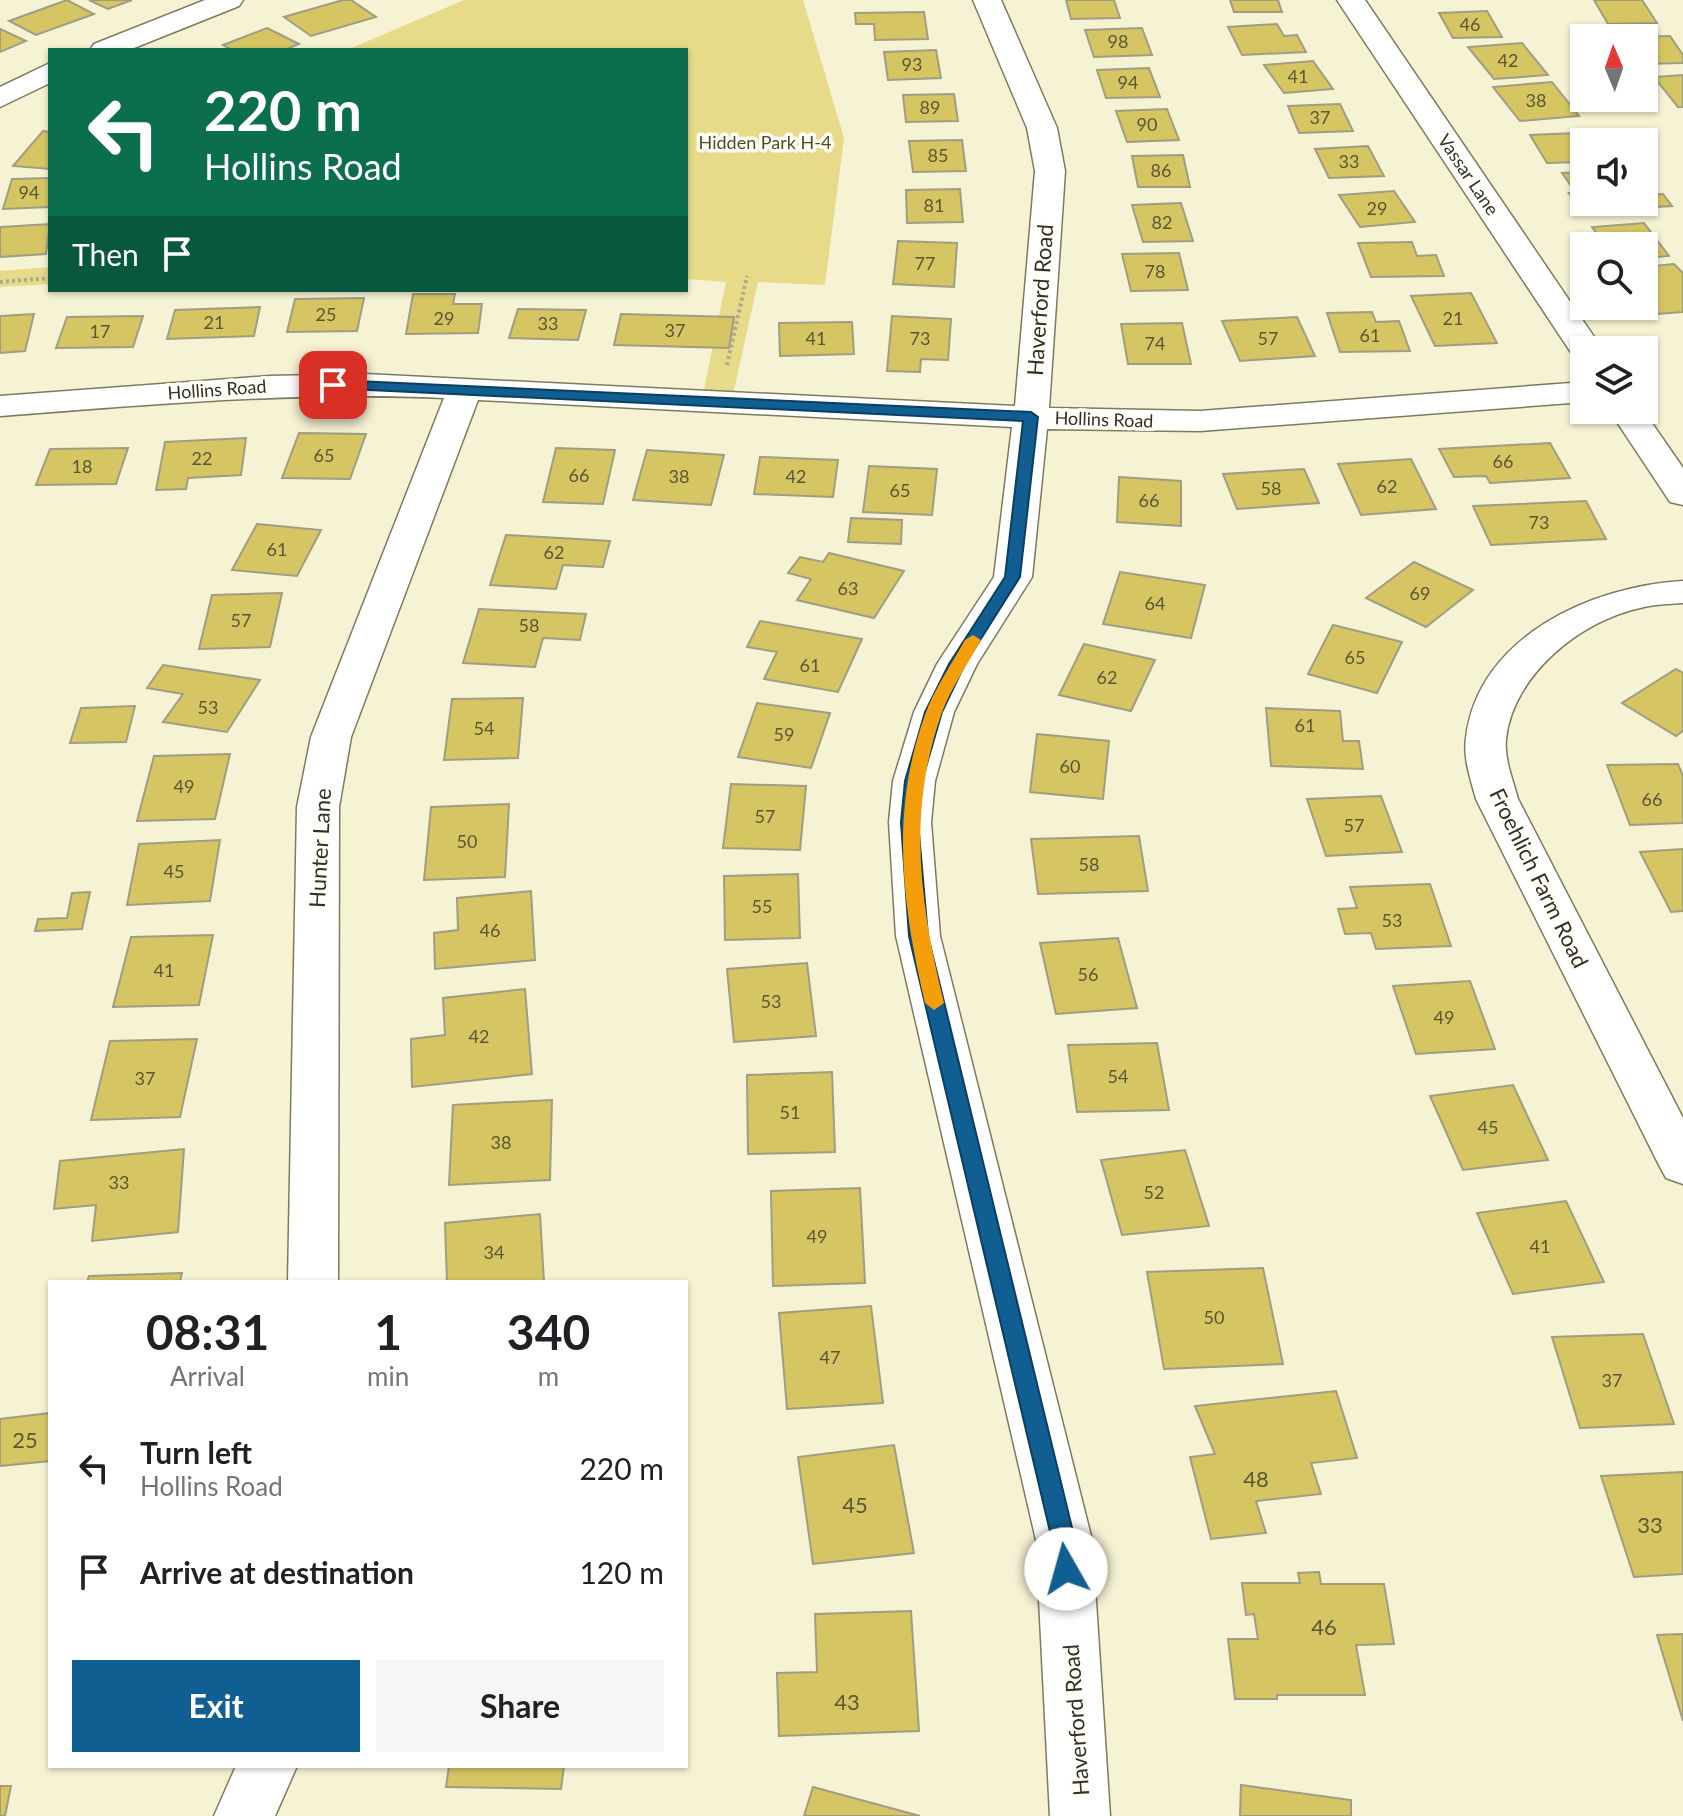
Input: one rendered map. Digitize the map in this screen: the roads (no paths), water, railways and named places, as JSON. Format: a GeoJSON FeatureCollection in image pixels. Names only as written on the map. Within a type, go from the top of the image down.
{"type":"FeatureCollection","features":[{"type":"Feature","properties":{"kind":"street"},"geometry":{"type":"LineString","coordinates":[[109,48],[229,0]]}},
{"type":"Feature","properties":{"kind":"street","name":"Haverford Road"},"geometry":{"type":"LineString","coordinates":[[987,0],[1042,128],[1050,171],[1031,417],[1013,577],[957,664],[934,712],[914,781],[910,822],[918,936],[1064,1540],[1080,1816]]}},
{"type":"Feature","properties":{"kind":"street","name":"Vassar Lane"},"geometry":{"type":"LineString","coordinates":[[1351,0],[1577,336]]}},
{"type":"Feature","properties":{"kind":"street"},"geometry":{"type":"LineString","coordinates":[[0,98],[48,73]]}},
{"type":"Feature","properties":{"kind":"street","name":"Hollins Road"},"geometry":{"type":"LineString","coordinates":[[0,406],[270,386],[365,384],[1125,422],[1200,421],[1570,393]]}},
{"type":"Feature","properties":{"kind":"street","name":"Hunter Lane"},"geometry":{"type":"LineString","coordinates":[[313,1280],[318,807],[331,737],[464,391]]}},
{"type":"Feature","properties":{"kind":"street"},"geometry":{"type":"LineString","coordinates":[[1636,424],[1683,494]]}},
{"type":"Feature","properties":{"kind":"street","name":"Froehlich Farm Road"},"geometry":{"type":"LineString","coordinates":[[1683,592],[1632,597],[1570,625],[1525,659],[1503,684],[1486,734],[1485,754],[1497,799],[1683,1165]]}},
{"type":"Feature","properties":{"kind":"street"},"geometry":{"type":"LineString","coordinates":[[244,1816],[266,1768]]}},
{"type":"Feature","properties":{"kind":"park label","name":"Hidden Park H-4"},"geometry":{"type":"Point","coordinates":[765,143]}}]}
